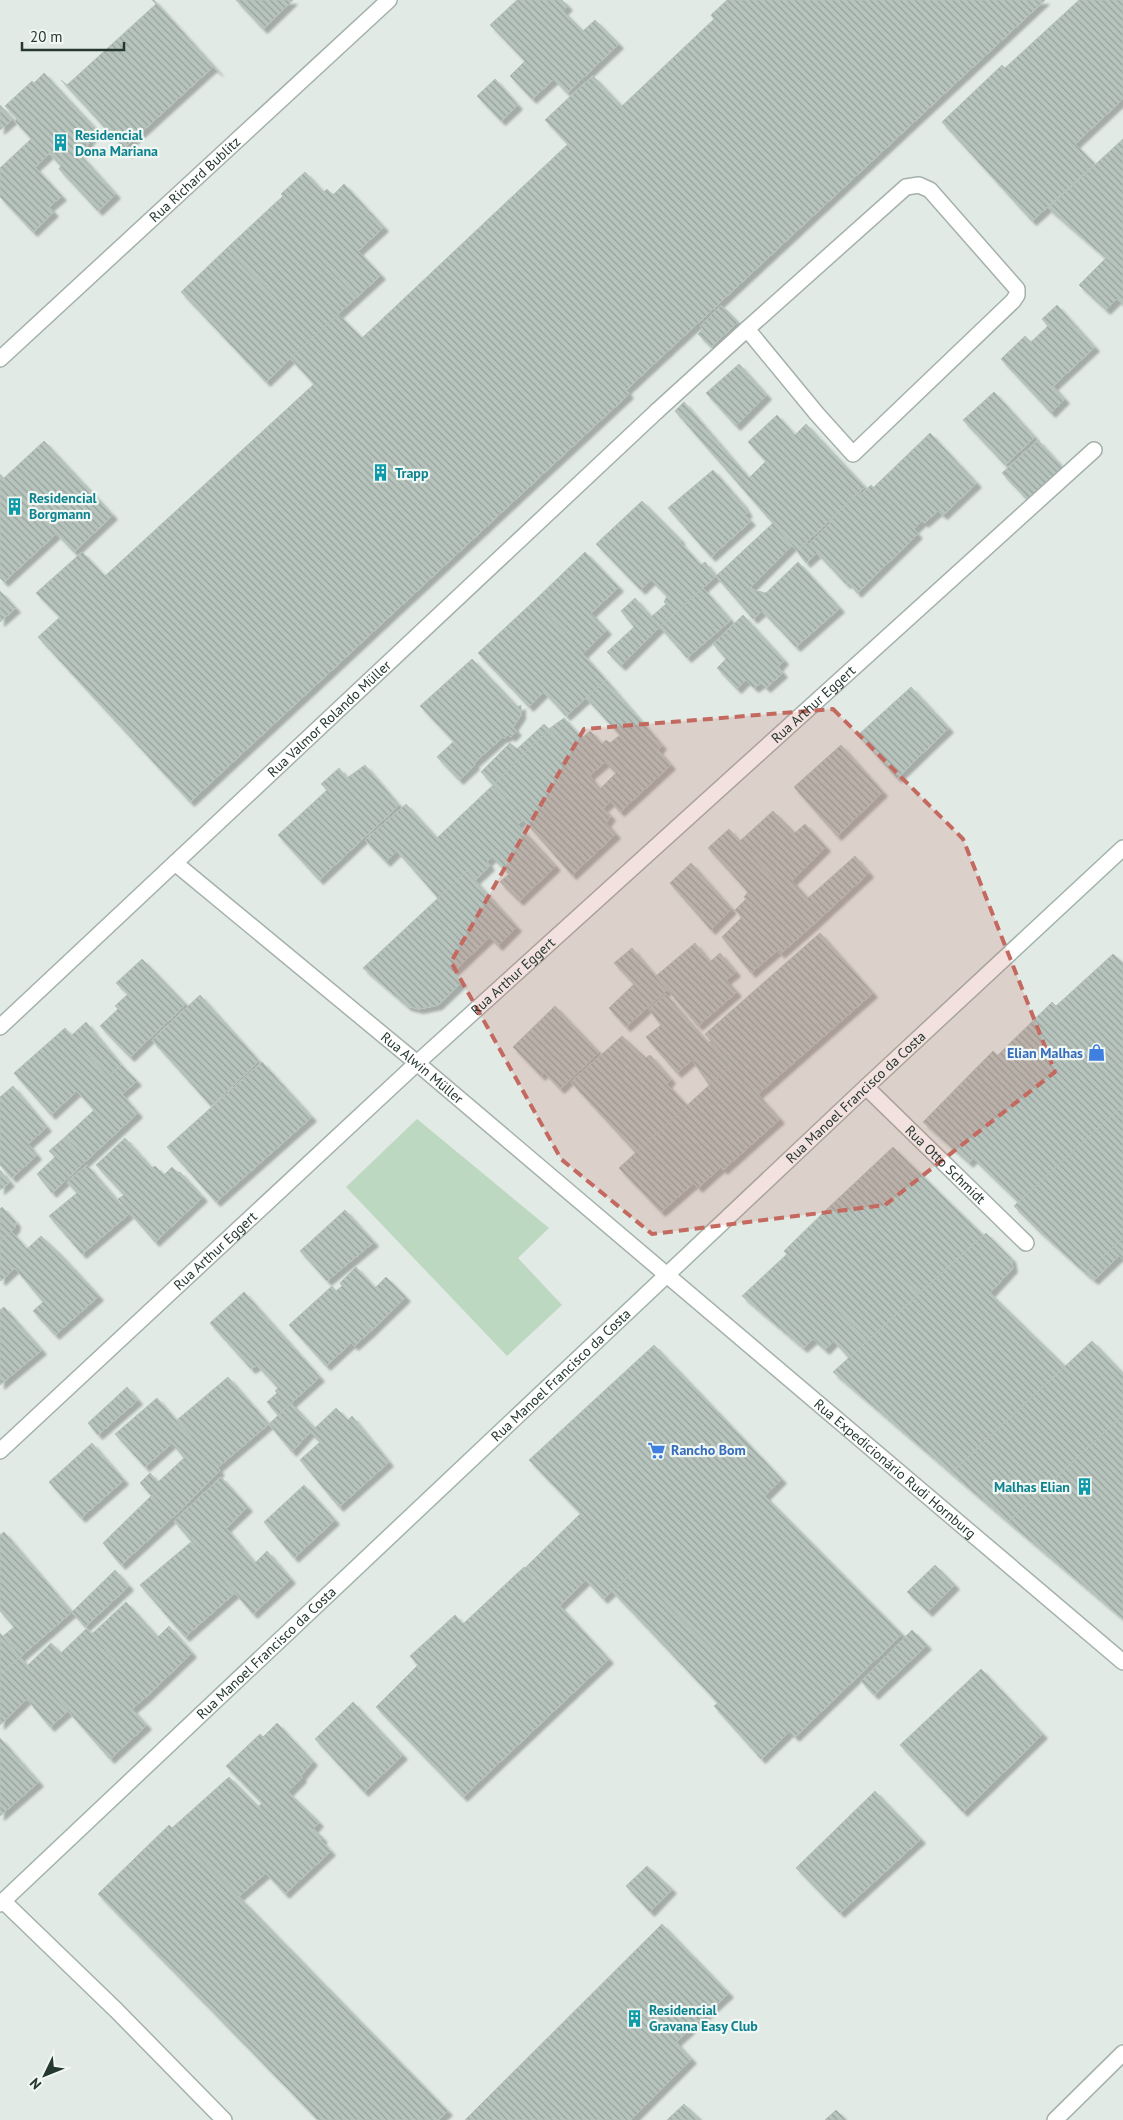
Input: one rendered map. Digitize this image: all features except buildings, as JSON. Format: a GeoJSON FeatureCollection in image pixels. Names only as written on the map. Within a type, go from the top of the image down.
{"type":"FeatureCollection","features":[{"type":"Feature","properties":{"kind":"street","name":"Rua Richard Bublitz"},"geometry":{"type":"LineString","coordinates":[[0,359],[389,0]]}},
{"type":"Feature","properties":{"kind":"street","name":"Rua Valmor Rolando Müller"},"geometry":{"type":"LineString","coordinates":[[0,1027],[658,411],[747,329],[906,187],[920,185],[930,190],[1017,289],[1013,301],[853,454],[817,414],[747,329]]}},
{"type":"Feature","properties":{"kind":"street","name":"Rua Arthur Eggert"},"geometry":{"type":"LineString","coordinates":[[0,1451],[417,1063],[1094,450]]}},
{"type":"Feature","properties":{"kind":"street","name":"Rua Manoel Francisco da Costa"},"geometry":{"type":"LineString","coordinates":[[2,1903],[866,1087],[1123,848]]}},
{"type":"Feature","properties":{"kind":"street","name":"Rua Alwin Müller"},"geometry":{"type":"LineString","coordinates":[[176,863],[417,1063],[667,1277]]}},
{"type":"Feature","properties":{"kind":"street","name":"Rua Otto Schmidt"},"geometry":{"type":"LineString","coordinates":[[866,1087],[1026,1243]]}},
{"type":"Feature","properties":{"kind":"street","name":"Rua Expedicionário Rudi Hornburg"},"geometry":{"type":"LineString","coordinates":[[667,1277],[1123,1662]]}},
{"type":"Feature","properties":{"kind":"street"},"geometry":{"type":"LineString","coordinates":[[2,1903],[116,2010],[224,2120]]}},
{"type":"Feature","properties":{"kind":"street"},"geometry":{"type":"LineString","coordinates":[[1055,2120],[1123,2053]]}},
{"type":"Feature","properties":{"kind":"highlighted area"},"geometry":{"type":"Polygon","coordinates":[[[833,709],[963,839],[1055,1072],[885,1205],[652,1234],[561,1159],[451,962],[584,729],[833,709]]]}},
{"type":"Feature","properties":{"kind":"green space"},"geometry":{"type":"Polygon","coordinates":[[[417,1119],[549,1228],[518,1258],[562,1305],[507,1356],[346,1187],[417,1119]]]}},
{"type":"Feature","properties":{"kind":"place","name":"Residencial Dona Mariana"},"geometry":{"type":"Point","coordinates":[61,143]}},
{"type":"Feature","properties":{"kind":"place","name":"Trapp"},"geometry":{"type":"Point","coordinates":[381,473]}},
{"type":"Feature","properties":{"kind":"place","name":"Residencial Borgmann"},"geometry":{"type":"Point","coordinates":[15,506]}},
{"type":"Feature","properties":{"kind":"place","name":"Elian Malhas"},"geometry":{"type":"Point","coordinates":[1097,1053]}},
{"type":"Feature","properties":{"kind":"place","name":"Rancho Bom"},"geometry":{"type":"Point","coordinates":[657,1450]}},
{"type":"Feature","properties":{"kind":"place","name":"Malhas Elian"},"geometry":{"type":"Point","coordinates":[1084,1487]}},
{"type":"Feature","properties":{"kind":"place","name":"Residencial Gravana Easy Club"},"geometry":{"type":"Point","coordinates":[635,2018]}}]}
